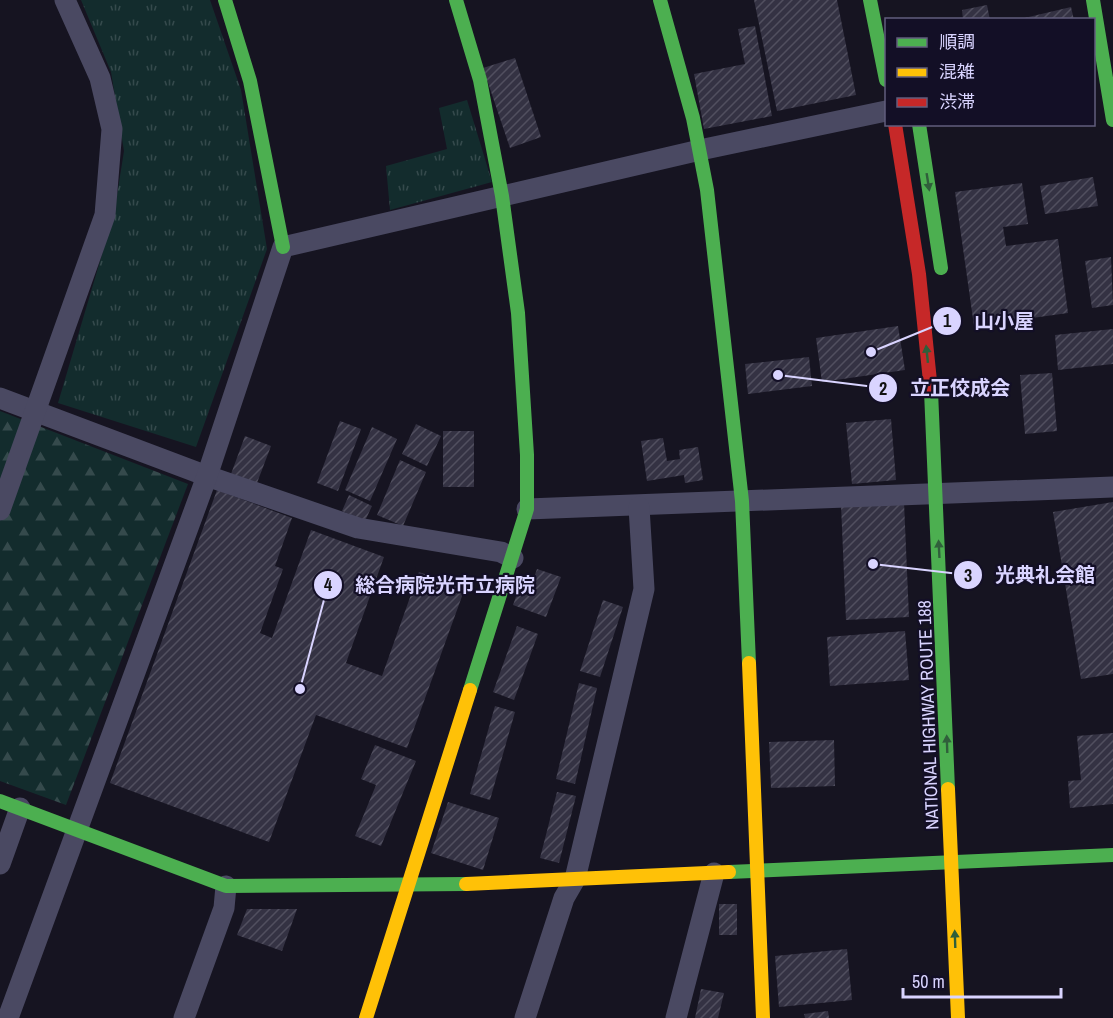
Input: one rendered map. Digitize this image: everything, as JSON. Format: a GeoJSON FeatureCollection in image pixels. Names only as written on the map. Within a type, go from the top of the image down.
{"type":"FeatureCollection","features":[{"type":"Feature","properties":{"kind":"main road"},"geometry":{"type":"LineString","coordinates":[[225,0],[250,81],[283,247]]}},
{"type":"Feature","properties":{"kind":"main road"},"geometry":{"type":"LineString","coordinates":[[366,1018],[527,510],[527,455],[518,313],[502,196],[480,80],[456,0]]}},
{"type":"Feature","properties":{"kind":"main road"},"geometry":{"type":"LineString","coordinates":[[660,0],[700,150],[707,190],[742,501],[763,1018]]}},
{"type":"Feature","properties":{"kind":"main road"},"geometry":{"type":"LineString","coordinates":[[870,0],[885,75]]}},
{"type":"Feature","properties":{"kind":"main road"},"geometry":{"type":"LineString","coordinates":[[1093,0],[1095,18]]}},
{"type":"Feature","properties":{"kind":"main road"},"geometry":{"type":"LineString","coordinates":[[1095,21],[1100,73],[1113,120]]}},
{"type":"Feature","properties":{"kind":"main road","name":"NATIONAL HIGHWAY ROUTE 188"},"geometry":{"type":"LineString","coordinates":[[894,126],[919,274],[931,394],[958,1018]]}},
{"type":"Feature","properties":{"kind":"main road"},"geometry":{"type":"LineString","coordinates":[[919,126],[943,285]]}},
{"type":"Feature","properties":{"kind":"main road"},"geometry":{"type":"LineString","coordinates":[[10,805],[226,886],[575,879],[974,864],[1113,855]]}},
{"type":"Feature","properties":{"kind":"street"},"geometry":{"type":"LineString","coordinates":[[0,510],[105,214],[112,129],[100,78],[65,0]]}},
{"type":"Feature","properties":{"kind":"street"},"geometry":{"type":"LineString","coordinates":[[0,1016],[7,1018],[207,476],[283,247],[700,150],[885,111]]}},
{"type":"Feature","properties":{"kind":"street"},"geometry":{"type":"LineString","coordinates":[[0,398],[207,476],[358,528],[501,552],[513,558]]}},
{"type":"Feature","properties":{"kind":"street"},"geometry":{"type":"LineString","coordinates":[[527,510],[1113,487]]}},
{"type":"Feature","properties":{"kind":"street"},"geometry":{"type":"LineString","coordinates":[[525,1018],[564,898],[575,879],[644,589],[639,507]]}},
{"type":"Feature","properties":{"kind":"street"},"geometry":{"type":"LineString","coordinates":[[0,864],[10,805]]}},
{"type":"Feature","properties":{"kind":"street"},"geometry":{"type":"LineString","coordinates":[[675,1018],[714,873]]}},
{"type":"Feature","properties":{"kind":"street"},"geometry":{"type":"LineString","coordinates":[[184,1018],[224,908],[226,886]]}},
{"type":"Feature","properties":{"kind":"green space"},"geometry":{"type":"Polygon","coordinates":[[[81,0],[210,0],[241,90],[267,249],[196,447],[58,403],[114,214],[124,151],[111,72],[81,0]]]}},
{"type":"Feature","properties":{"kind":"green space"},"geometry":{"type":"Polygon","coordinates":[[[467,100],[492,182],[390,210],[386,166],[447,149],[439,108],[467,100]]]}},
{"type":"Feature","properties":{"kind":"green space"},"geometry":{"type":"Polygon","coordinates":[[[0,411],[188,484],[66,805],[0,781],[0,411]]]}},
{"type":"Feature","properties":{"kind":"building"},"geometry":{"type":"Polygon","coordinates":[[[754,0],[837,0],[856,95],[777,111],[754,0]]]}},
{"type":"Feature","properties":{"kind":"building"},"geometry":{"type":"Polygon","coordinates":[[[987,5],[990,18],[963,18],[962,10],[987,5]]]}},
{"type":"Feature","properties":{"kind":"building"},"geometry":{"type":"Polygon","coordinates":[[[1071,7],[1074,18],[1024,18],[1071,7]]]}},
{"type":"Feature","properties":{"kind":"building"},"geometry":{"type":"Polygon","coordinates":[[[755,26],[772,116],[704,129],[694,74],[745,64],[738,29],[755,26]]]}},
{"type":"Feature","properties":{"kind":"building"},"geometry":{"type":"Polygon","coordinates":[[[515,58],[541,137],[510,148],[483,68],[515,58]]]}},
{"type":"Feature","properties":{"kind":"building"},"geometry":{"type":"Polygon","coordinates":[[[1093,177],[1098,206],[1045,214],[1040,186],[1093,177]]]}},
{"type":"Feature","properties":{"kind":"building"},"geometry":{"type":"Polygon","coordinates":[[[1022,183],[1028,224],[1003,227],[1006,246],[1058,239],[1068,313],[974,326],[955,192],[1022,183]]]}},
{"type":"Feature","properties":{"kind":"building"},"geometry":{"type":"Polygon","coordinates":[[[1111,257],[1113,305],[1092,308],[1085,261],[1111,257]]]}},
{"type":"Feature","properties":{"kind":"building"},"geometry":{"type":"Polygon","coordinates":[[[898,326],[905,370],[822,382],[816,338],[898,326]]]}},
{"type":"Feature","properties":{"kind":"building"},"geometry":{"type":"Polygon","coordinates":[[[1113,329],[1113,364],[1058,370],[1055,335],[1113,329]]]}},
{"type":"Feature","properties":{"kind":"building"},"geometry":{"type":"Polygon","coordinates":[[[809,357],[812,386],[748,394],[745,364],[809,357]]]}},
{"type":"Feature","properties":{"kind":"building"},"geometry":{"type":"Polygon","coordinates":[[[1052,373],[1057,431],[1025,434],[1020,375],[1052,373]]]}},
{"type":"Feature","properties":{"kind":"building"},"geometry":{"type":"Polygon","coordinates":[[[891,419],[896,480],[852,484],[846,423],[891,419]]]}},
{"type":"Feature","properties":{"kind":"building"},"geometry":{"type":"Polygon","coordinates":[[[340,421],[361,429],[338,491],[317,483],[340,421]]]}},
{"type":"Feature","properties":{"kind":"building"},"geometry":{"type":"Polygon","coordinates":[[[416,424],[441,436],[427,466],[402,454],[416,424]]]}},
{"type":"Feature","properties":{"kind":"building"},"geometry":{"type":"Polygon","coordinates":[[[372,427],[397,439],[370,501],[345,490],[372,427]]]}},
{"type":"Feature","properties":{"kind":"building"},"geometry":{"type":"Polygon","coordinates":[[[443,431],[474,431],[474,487],[443,487],[443,431]]]}},
{"type":"Feature","properties":{"kind":"building"},"geometry":{"type":"Polygon","coordinates":[[[245,436],[271,446],[257,483],[231,474],[245,436]]]}},
{"type":"Feature","properties":{"kind":"building"},"geometry":{"type":"Polygon","coordinates":[[[663,438],[667,461],[680,459],[679,450],[698,447],[703,480],[685,483],[684,475],[647,481],[641,441],[663,438]]]}},
{"type":"Feature","properties":{"kind":"building"},"geometry":{"type":"Polygon","coordinates":[[[400,460],[426,472],[403,526],[377,515],[400,460]]]}},
{"type":"Feature","properties":{"kind":"building"},"geometry":{"type":"Polygon","coordinates":[[[217,490],[292,518],[275,566],[283,569],[260,633],[272,638],[311,530],[384,557],[346,663],[382,676],[419,572],[465,588],[407,748],[316,715],[269,842],[110,783],[217,490]]]}},
{"type":"Feature","properties":{"kind":"building"},"geometry":{"type":"Polygon","coordinates":[[[349,495],[372,506],[365,521],[342,511],[349,495]]]}},
{"type":"Feature","properties":{"kind":"building"},"geometry":{"type":"Polygon","coordinates":[[[904,502],[909,617],[846,620],[841,505],[904,502]]]}},
{"type":"Feature","properties":{"kind":"building"},"geometry":{"type":"Polygon","coordinates":[[[1113,502],[1113,674],[1081,679],[1053,512],[1113,502]]]}},
{"type":"Feature","properties":{"kind":"building"},"geometry":{"type":"Polygon","coordinates":[[[537,569],[561,577],[546,617],[513,605],[518,591],[528,595],[537,569]]]}},
{"type":"Feature","properties":{"kind":"building"},"geometry":{"type":"Polygon","coordinates":[[[603,600],[623,607],[600,677],[580,671],[603,600]]]}},
{"type":"Feature","properties":{"kind":"building"},"geometry":{"type":"Polygon","coordinates":[[[517,626],[538,634],[514,700],[493,692],[517,626]]]}},
{"type":"Feature","properties":{"kind":"building"},"geometry":{"type":"Polygon","coordinates":[[[905,631],[909,680],[830,686],[827,637],[905,631]]]}},
{"type":"Feature","properties":{"kind":"building"},"geometry":{"type":"Polygon","coordinates":[[[579,683],[597,688],[575,784],[556,779],[579,683]]]}},
{"type":"Feature","properties":{"kind":"building"},"geometry":{"type":"Polygon","coordinates":[[[495,706],[515,712],[490,800],[470,794],[495,706]]]}},
{"type":"Feature","properties":{"kind":"building"},"geometry":{"type":"Polygon","coordinates":[[[1113,733],[1113,804],[1070,808],[1068,781],[1081,780],[1077,736],[1113,733]]]}},
{"type":"Feature","properties":{"kind":"building"},"geometry":{"type":"Polygon","coordinates":[[[834,740],[835,786],[771,788],[769,742],[834,740]]]}},
{"type":"Feature","properties":{"kind":"building"},"geometry":{"type":"Polygon","coordinates":[[[375,745],[416,761],[381,846],[355,836],[376,785],[361,779],[375,745]]]}},
{"type":"Feature","properties":{"kind":"building"},"geometry":{"type":"Polygon","coordinates":[[[557,792],[576,796],[559,863],[540,858],[557,792]]]}},
{"type":"Feature","properties":{"kind":"building"},"geometry":{"type":"Polygon","coordinates":[[[448,802],[499,818],[483,870],[431,853],[448,802]]]}},
{"type":"Feature","properties":{"kind":"building"},"geometry":{"type":"Polygon","coordinates":[[[719,904],[737,904],[737,935],[719,935],[719,904]]]}},
{"type":"Feature","properties":{"kind":"building"},"geometry":{"type":"Polygon","coordinates":[[[247,909],[297,909],[282,951],[237,935],[247,909]]]}},
{"type":"Feature","properties":{"kind":"building"},"geometry":{"type":"Polygon","coordinates":[[[847,949],[852,1000],[779,1007],[775,956],[847,949]]]}},
{"type":"Feature","properties":{"kind":"building"},"geometry":{"type":"Polygon","coordinates":[[[701,989],[724,993],[718,1018],[695,1018],[701,989]]]}},
{"type":"Feature","properties":{"kind":"building"},"geometry":{"type":"Polygon","coordinates":[[[828,1011],[829,1018],[805,1018],[804,1014],[828,1011]]]}},
{"type":"Feature","properties":{"kind":"traffic: fast"},"geometry":{"type":"LineString","coordinates":[[225,0],[250,81],[283,247]]}},
{"type":"Feature","properties":{"kind":"traffic: fast"},"geometry":{"type":"LineString","coordinates":[[456,0],[480,80],[502,196],[518,313],[527,455],[527,509],[470,690]]}},
{"type":"Feature","properties":{"kind":"traffic: fast"},"geometry":{"type":"LineString","coordinates":[[660,0],[693,118],[707,190],[742,501],[749,663]]}},
{"type":"Feature","properties":{"kind":"traffic: fast"},"geometry":{"type":"LineString","coordinates":[[870,0],[885,75]]}},
{"type":"Feature","properties":{"kind":"traffic: fast"},"geometry":{"type":"LineString","coordinates":[[1093,0],[1113,120]]}},
{"type":"Feature","properties":{"kind":"traffic: fast"},"geometry":{"type":"LineString","coordinates":[[919,126],[941,268]]}},
{"type":"Feature","properties":{"kind":"traffic: fast"},"geometry":{"type":"LineString","coordinates":[[931,391],[948,789]]}},
{"type":"Feature","properties":{"kind":"traffic: fast"},"geometry":{"type":"LineString","coordinates":[[0,801],[226,886],[466,884]]}},
{"type":"Feature","properties":{"kind":"traffic: fast"},"geometry":{"type":"LineString","coordinates":[[729,872],[1113,855]]}},
{"type":"Feature","properties":{"kind":"traffic: slow"},"geometry":{"type":"LineString","coordinates":[[749,663],[763,1018]]}},
{"type":"Feature","properties":{"kind":"traffic: slow"},"geometry":{"type":"LineString","coordinates":[[366,1018],[470,690]]}},
{"type":"Feature","properties":{"kind":"traffic: slow"},"geometry":{"type":"LineString","coordinates":[[948,789],[958,1018]]}},
{"type":"Feature","properties":{"kind":"traffic: slow"},"geometry":{"type":"LineString","coordinates":[[466,884],[729,872]]}},
{"type":"Feature","properties":{"kind":"traffic: jam"},"geometry":{"type":"LineString","coordinates":[[895,126],[919,274],[931,391]]}},
{"type":"Feature","properties":{"kind":"place","name":"山小屋"},"geometry":{"type":"Point","coordinates":[871,352]}},
{"type":"Feature","properties":{"kind":"place","name":"立正佼成会"},"geometry":{"type":"Point","coordinates":[778,375]}},
{"type":"Feature","properties":{"kind":"place","name":"光典礼会館"},"geometry":{"type":"Point","coordinates":[873,564]}},
{"type":"Feature","properties":{"kind":"place","name":"総合病院光市立病院"},"geometry":{"type":"Point","coordinates":[300,689]}}]}
